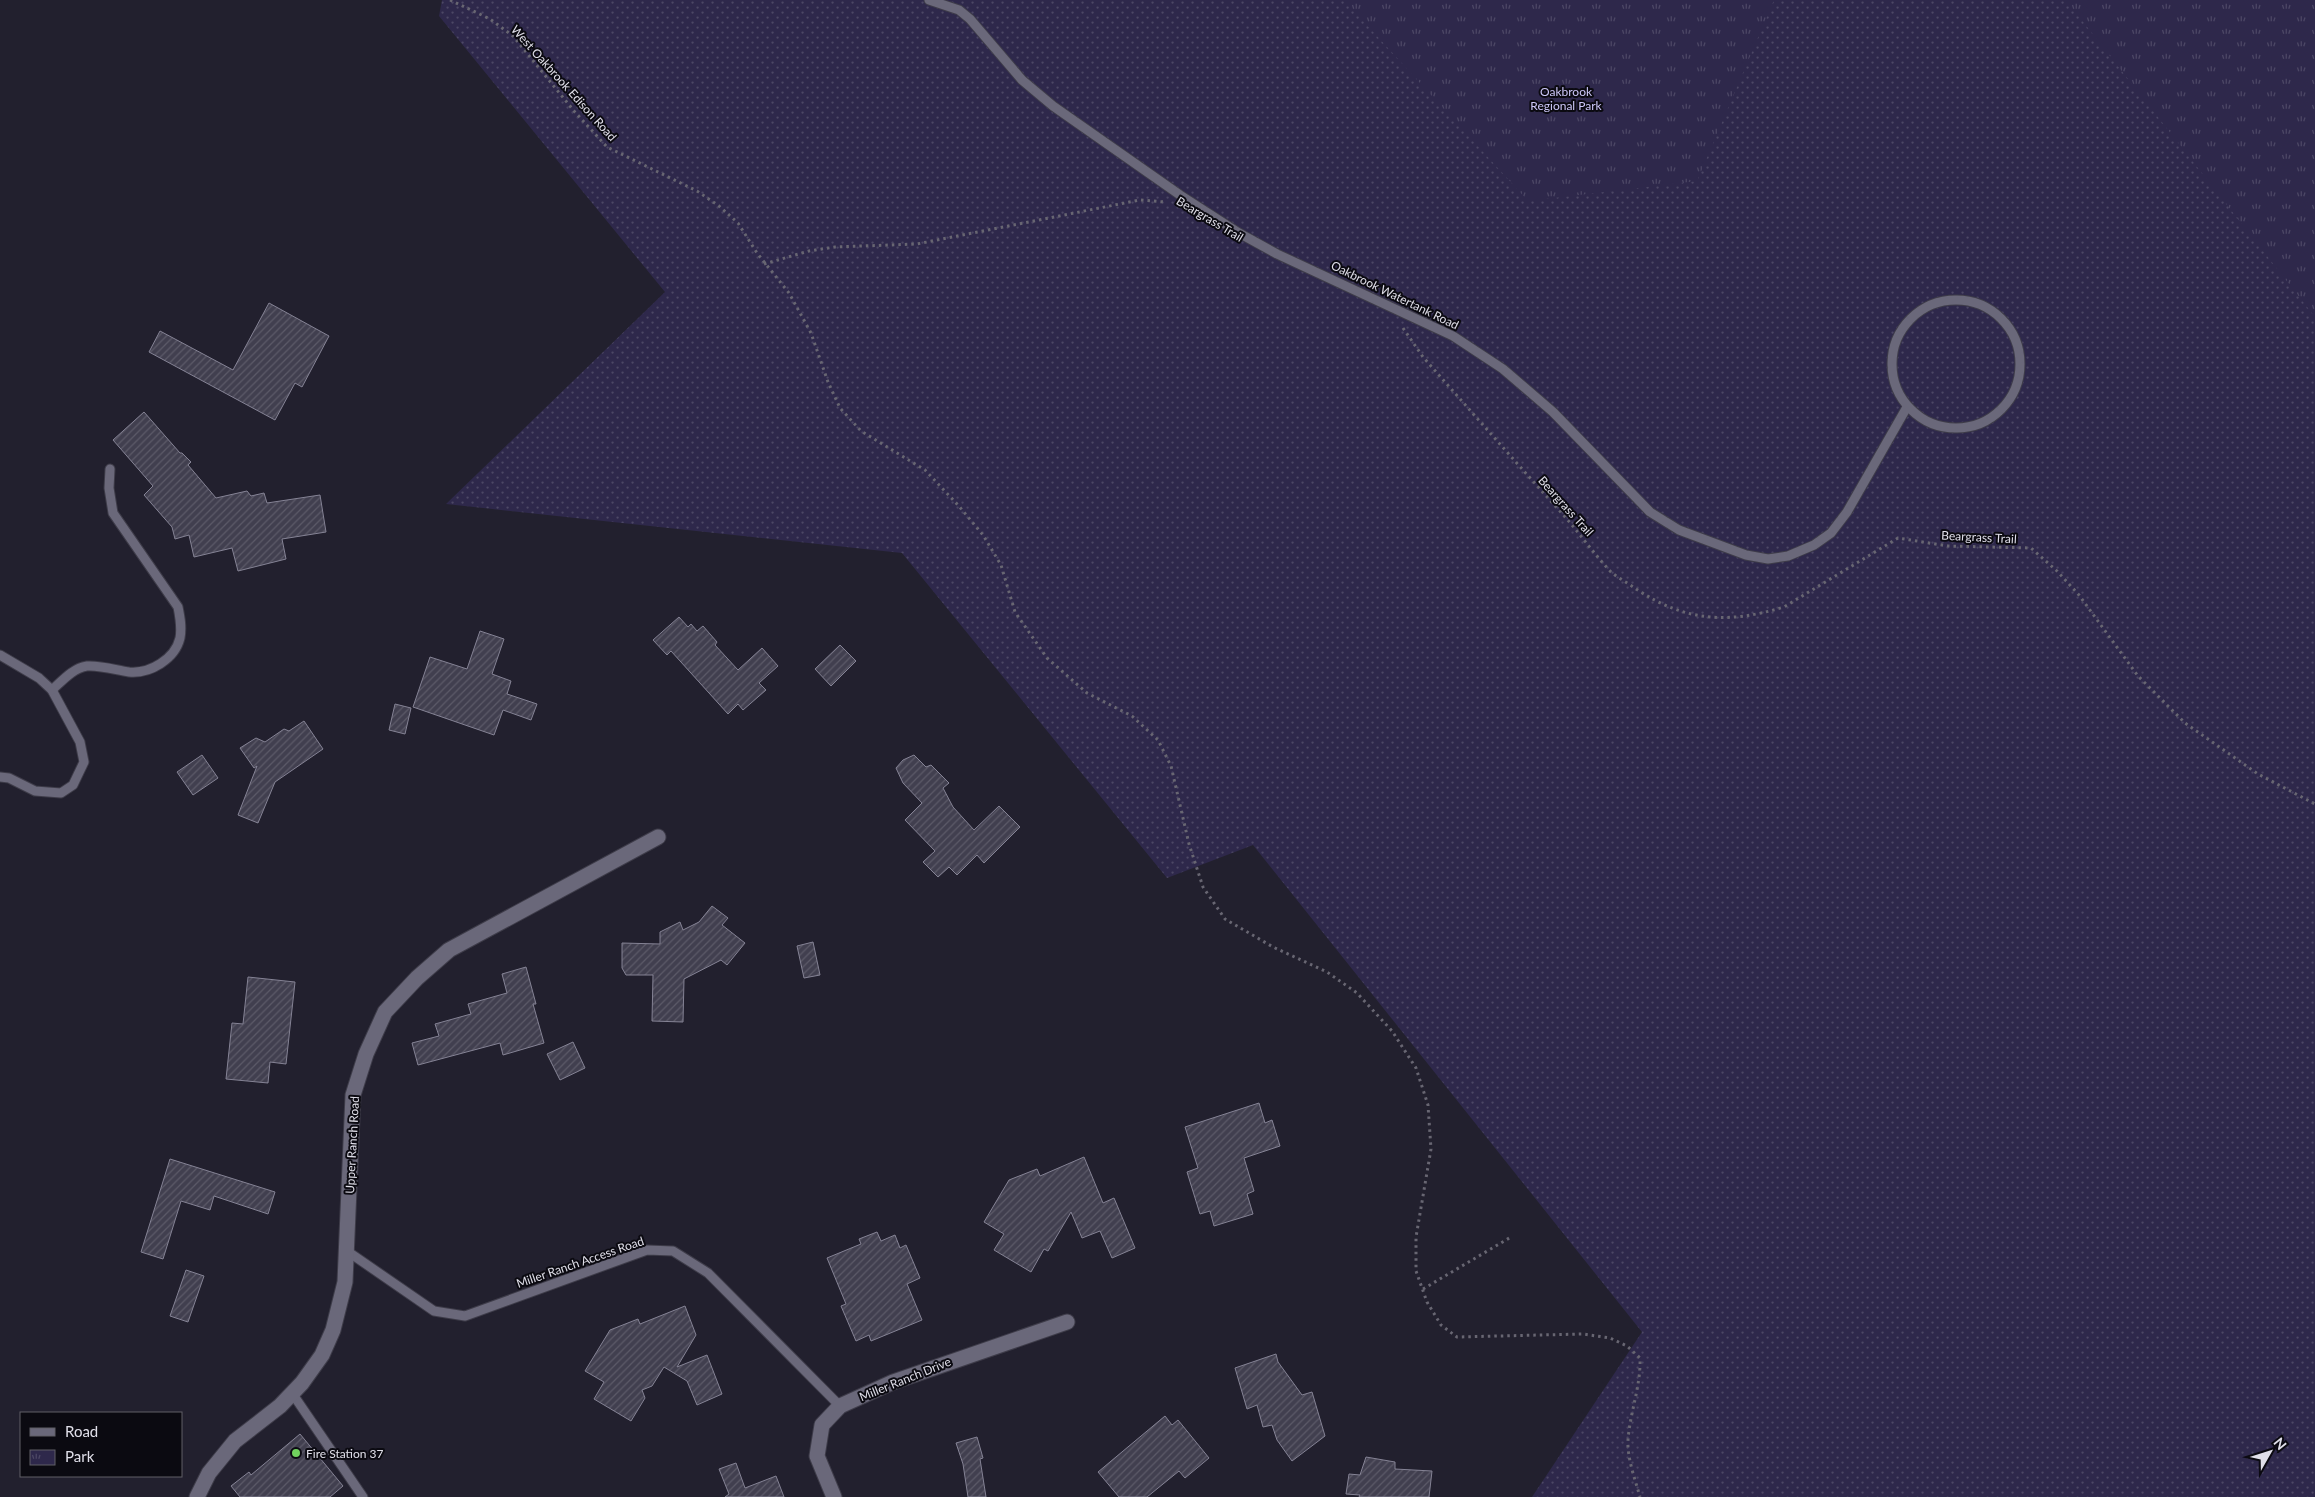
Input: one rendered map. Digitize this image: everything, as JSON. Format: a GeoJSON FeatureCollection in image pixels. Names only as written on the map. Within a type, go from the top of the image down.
{"type":"FeatureCollection","features":[{"type":"Feature","properties":{"kind":"street","name":"Upper Ranch Road"},"geometry":{"type":"LineString","coordinates":[[198,1497],[210,1473],[235,1442],[292,1393],[322,1355],[334,1330],[345,1282],[353,1095],[366,1054],[385,1012],[417,978],[449,950],[658,837]]}},
{"type":"Feature","properties":{"kind":"street","name":"Miller Ranch Drive"},"geometry":{"type":"LineString","coordinates":[[834,1497],[817,1456],[822,1425],[840,1406],[893,1382],[1067,1322]]}},
{"type":"Feature","properties":{"kind":"lane","name":"Oakbrook Watertank Road"},"geometry":{"type":"LineString","coordinates":[[929,0],[960,10],[970,18],[1022,80],[1053,106],[1208,213],[1277,254],[1453,336],[1503,369],[1552,412],[1650,512],[1679,530],[1746,555],[1768,559],[1788,556],[1814,545],[1830,533],[1847,512],[1907,406]]}},
{"type":"Feature","properties":{"kind":"lane"},"geometry":{"type":"LineString","coordinates":[[1956,300],[1977,304],[1995,314],[2009,329],[2018,349],[2020,370],[2014,391],[2003,408],[1986,422],[1965,428],[1944,428],[1924,420],[1907,406],[1896,389],[1892,368],[1893,354],[1902,328],[1917,313],[1935,304],[1956,300]]}},
{"type":"Feature","properties":{"kind":"lane"},"geometry":{"type":"LineString","coordinates":[[52,690],[68,674],[86,666],[132,672],[150,670],[169,656],[180,639],[181,623],[178,607],[113,512],[109,488],[110,469]]}},
{"type":"Feature","properties":{"kind":"lane"},"geometry":{"type":"LineString","coordinates":[[0,654],[39,678],[52,690],[80,742],[84,762],[80,774],[72,785],[60,793],[48,794],[35,791],[9,778],[0,777]]}},
{"type":"Feature","properties":{"kind":"lane","name":"Miller Ranch Access Road"},"geometry":{"type":"LineString","coordinates":[[347,1251],[434,1311],[465,1316],[647,1250],[673,1251],[708,1273],[840,1406]]}},
{"type":"Feature","properties":{"kind":"lane"},"geometry":{"type":"LineString","coordinates":[[292,1393],[363,1497]]}},
{"type":"Feature","properties":{"kind":"path","name":"West Oakbrook Edison Road"},"geometry":{"type":"LineString","coordinates":[[450,0],[490,19],[513,36],[574,111],[607,147],[697,191],[719,206],[738,224],[764,264],[789,294],[811,333],[828,382],[840,408],[861,431],[924,470],[964,512],[983,535],[1001,565],[1015,612],[1047,658],[1087,693],[1132,716],[1158,740],[1171,766],[1189,844],[1203,887],[1225,919],[1273,947],[1327,972],[1357,993],[1392,1031],[1416,1068],[1428,1105],[1431,1149],[1416,1237],[1416,1271],[1441,1325],[1457,1337],[1583,1334],[1610,1338],[1627,1346],[1640,1358],[1641,1377],[1628,1441],[1640,1497]]}},
{"type":"Feature","properties":{"kind":"path","name":"Beargrass Trail"},"geometry":{"type":"LineString","coordinates":[[764,264],[835,247],[917,244],[1140,200],[1164,201],[1172,205]]}},
{"type":"Feature","properties":{"kind":"path","name":"Beargrass Trail"},"geometry":{"type":"LineString","coordinates":[[1398,321],[1423,357],[1569,520],[1612,573],[1652,600],[1674,610],[1702,618],[1730,619],[1764,613],[1784,607],[1898,538],[1948,546],[2031,548],[2057,570],[2079,595],[2138,676],[2185,723],[2258,774],[2315,804]]}},
{"type":"Feature","properties":{"kind":"path"},"geometry":{"type":"LineString","coordinates":[[1423,1289],[1511,1237]]}},
{"type":"Feature","properties":{"kind":"green space"},"geometry":{"type":"Polygon","coordinates":[[[442,0],[2315,0],[2315,1497],[1532,1497],[1642,1332],[1253,845],[1167,878],[902,553],[446,504],[665,292],[439,16],[442,0]]]}},
{"type":"Feature","properties":{"kind":"green space","name":"Oakbrook Regional Park"},"geometry":{"type":"Polygon","coordinates":[[[1344,0],[1774,0],[1697,181],[1528,201],[1344,0]]]}},
{"type":"Feature","properties":{"kind":"green space"},"geometry":{"type":"Polygon","coordinates":[[[2066,0],[2315,0],[2315,317],[2066,0]]]}},
{"type":"Feature","properties":{"kind":"building"},"geometry":{"type":"Polygon","coordinates":[[[269,303],[329,336],[302,387],[295,383],[275,420],[149,352],[160,331],[233,370],[269,303]]]}},
{"type":"Feature","properties":{"kind":"building"},"geometry":{"type":"Polygon","coordinates":[[[144,412],[180,453],[191,462],[188,465],[216,498],[247,491],[251,496],[264,493],[267,503],[320,495],[326,532],[282,539],[286,559],[238,571],[232,548],[194,557],[189,535],[175,539],[172,527],[144,495],[153,486],[113,440],[144,412]]]}},
{"type":"Feature","properties":{"kind":"building"},"geometry":{"type":"Polygon","coordinates":[[[679,617],[688,627],[691,624],[697,631],[703,626],[717,642],[715,645],[738,670],[762,648],[778,666],[759,683],[766,690],[743,710],[738,704],[728,714],[671,651],[667,655],[653,640],[679,617]]]}},
{"type":"Feature","properties":{"kind":"building"},"geometry":{"type":"Polygon","coordinates":[[[480,631],[504,639],[492,674],[511,681],[507,694],[537,704],[531,720],[503,710],[494,735],[413,707],[430,657],[467,669],[480,631]]]}},
{"type":"Feature","properties":{"kind":"building"},"geometry":{"type":"Polygon","coordinates":[[[840,645],[856,661],[831,686],[815,669],[840,645]]]}},
{"type":"Feature","properties":{"kind":"building"},"geometry":{"type":"Polygon","coordinates":[[[395,704],[411,708],[405,734],[389,730],[395,704]]]}},
{"type":"Feature","properties":{"kind":"building"},"geometry":{"type":"Polygon","coordinates":[[[304,721],[323,749],[275,782],[258,823],[238,815],[257,766],[254,768],[240,748],[256,738],[265,742],[284,729],[289,731],[304,721]]]}},
{"type":"Feature","properties":{"kind":"building"},"geometry":{"type":"Polygon","coordinates":[[[202,755],[218,778],[193,795],[177,772],[202,755]]]}},
{"type":"Feature","properties":{"kind":"building"},"geometry":{"type":"Polygon","coordinates":[[[914,755],[926,767],[931,765],[949,783],[943,788],[953,807],[974,830],[999,806],[1020,827],[984,863],[977,855],[957,875],[949,867],[938,877],[923,862],[935,851],[905,820],[922,803],[903,783],[896,768],[903,760],[914,755]]]}},
{"type":"Feature","properties":{"kind":"building"},"geometry":{"type":"Polygon","coordinates":[[[712,906],[728,918],[722,925],[745,943],[727,965],[721,960],[684,979],[683,1022],[652,1021],[653,975],[626,975],[622,968],[622,943],[660,944],[660,932],[680,922],[683,930],[699,922],[712,906]]]}},
{"type":"Feature","properties":{"kind":"building"},"geometry":{"type":"Polygon","coordinates":[[[813,942],[820,975],[804,978],[797,946],[813,942]]]}},
{"type":"Feature","properties":{"kind":"building"},"geometry":{"type":"Polygon","coordinates":[[[526,967],[536,1004],[533,1004],[544,1043],[503,1055],[500,1043],[418,1065],[412,1043],[439,1036],[435,1024],[471,1014],[468,1004],[507,993],[502,974],[526,967]]]}},
{"type":"Feature","properties":{"kind":"building"},"geometry":{"type":"Polygon","coordinates":[[[248,977],[295,982],[286,1064],[270,1062],[268,1083],[226,1079],[232,1023],[243,1024],[248,977]]]}},
{"type":"Feature","properties":{"kind":"building"},"geometry":{"type":"Polygon","coordinates":[[[573,1042],[585,1068],[560,1080],[547,1054],[573,1042]]]}},
{"type":"Feature","properties":{"kind":"building"},"geometry":{"type":"Polygon","coordinates":[[[1259,1103],[1265,1123],[1272,1120],[1280,1146],[1244,1158],[1254,1191],[1247,1194],[1253,1214],[1214,1226],[1210,1211],[1200,1214],[1187,1172],[1198,1168],[1185,1127],[1259,1103]]]}},
{"type":"Feature","properties":{"kind":"building"},"geometry":{"type":"Polygon","coordinates":[[[1084,1157],[1103,1203],[1114,1198],[1135,1248],[1112,1258],[1100,1231],[1082,1238],[1071,1212],[1048,1251],[1044,1249],[1031,1272],[994,1250],[1004,1234],[984,1222],[1009,1180],[1037,1169],[1040,1176],[1084,1157]]]}},
{"type":"Feature","properties":{"kind":"building"},"geometry":{"type":"Polygon","coordinates":[[[170,1159],[275,1192],[268,1214],[214,1196],[210,1210],[181,1201],[163,1259],[141,1252],[170,1159]]]}},
{"type":"Feature","properties":{"kind":"building"},"geometry":{"type":"Polygon","coordinates":[[[877,1232],[881,1241],[895,1235],[900,1248],[906,1245],[920,1278],[907,1284],[922,1320],[871,1341],[869,1335],[856,1341],[841,1306],[846,1304],[827,1258],[861,1244],[859,1239],[877,1232]]]}},
{"type":"Feature","properties":{"kind":"building"},"geometry":{"type":"Polygon","coordinates":[[[186,1270],[204,1276],[188,1322],[170,1316],[186,1270]]]}},
{"type":"Feature","properties":{"kind":"building"},"geometry":{"type":"Polygon","coordinates":[[[685,1306],[696,1335],[677,1367],[707,1355],[722,1394],[697,1405],[687,1381],[664,1367],[652,1386],[642,1390],[645,1398],[631,1421],[594,1399],[604,1382],[585,1371],[610,1330],[638,1319],[640,1324],[685,1306]]]}},
{"type":"Feature","properties":{"kind":"building"},"geometry":{"type":"Polygon","coordinates":[[[1276,1354],[1278,1362],[1302,1395],[1312,1392],[1325,1436],[1292,1461],[1277,1440],[1272,1425],[1263,1427],[1257,1405],[1247,1409],[1235,1368],[1276,1354]]]}},
{"type":"Feature","properties":{"kind":"building"},"geometry":{"type":"Polygon","coordinates":[[[1165,1416],[1172,1425],[1178,1420],[1209,1458],[1185,1478],[1179,1471],[1147,1497],[1119,1497],[1098,1472],[1165,1416]]]}},
{"type":"Feature","properties":{"kind":"building","name":"Fire Station 37"},"geometry":{"type":"Polygon","coordinates":[[[300,1434],[343,1486],[330,1497],[240,1497],[231,1486],[249,1472],[251,1475],[300,1434]]]}},
{"type":"Feature","properties":{"kind":"building"},"geometry":{"type":"Polygon","coordinates":[[[977,1437],[983,1458],[980,1459],[986,1497],[968,1497],[963,1464],[956,1443],[977,1437]]]}},
{"type":"Feature","properties":{"kind":"building"},"geometry":{"type":"Polygon","coordinates":[[[1366,1457],[1395,1462],[1395,1469],[1432,1471],[1429,1497],[1359,1497],[1360,1495],[1346,1494],[1349,1474],[1360,1475],[1366,1457]]]}},
{"type":"Feature","properties":{"kind":"building"},"geometry":{"type":"Polygon","coordinates":[[[736,1463],[745,1488],[776,1476],[784,1497],[725,1497],[729,1494],[719,1469],[736,1463]]]}},
{"type":"Feature","properties":{"kind":"place","name":"Fire Station 37"},"geometry":{"type":"Point","coordinates":[296,1453]}}]}
